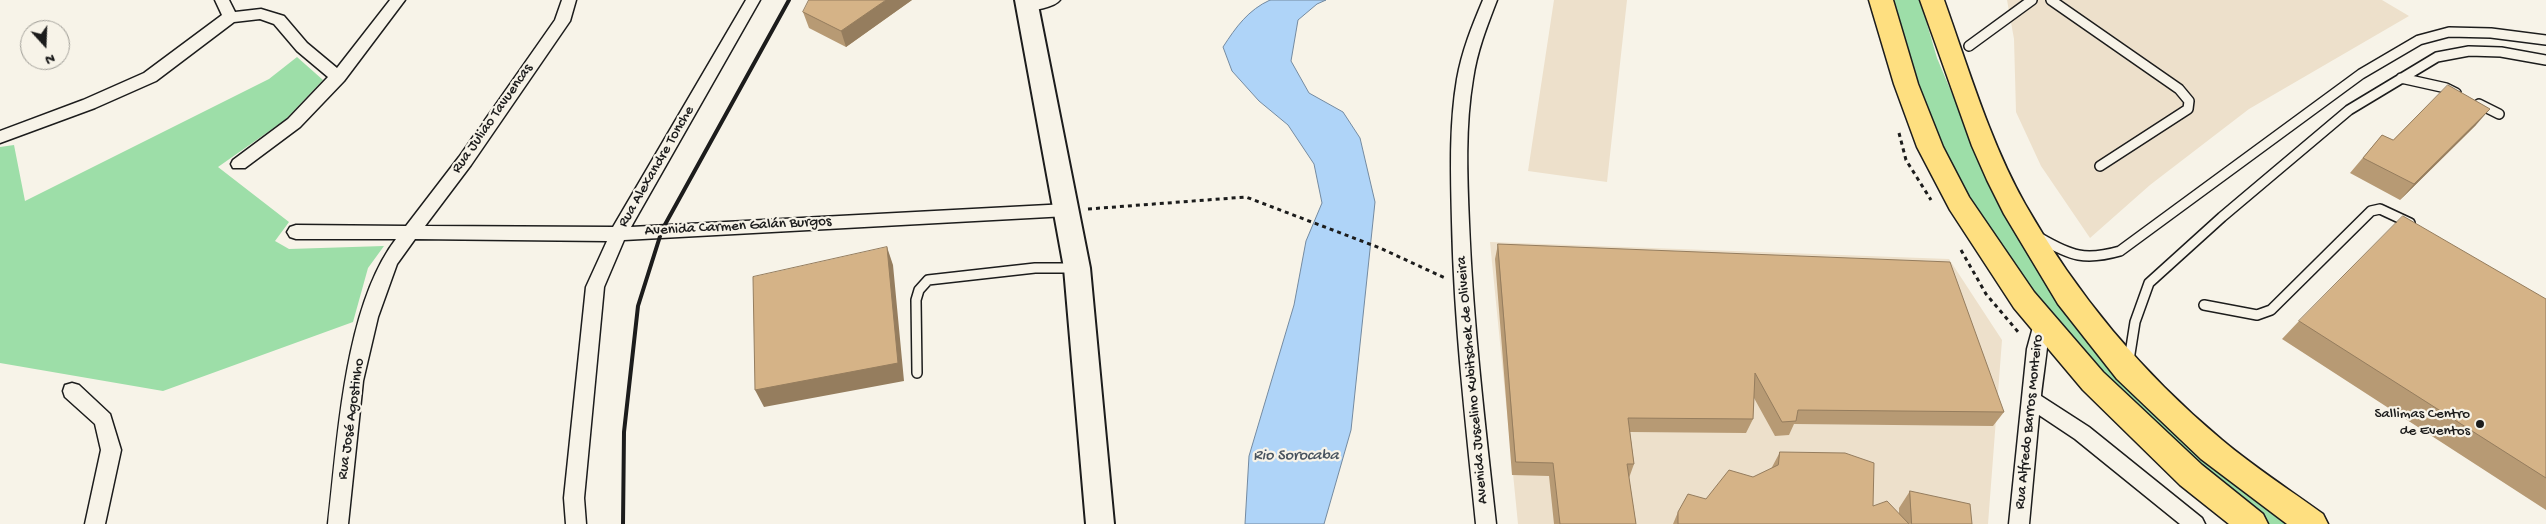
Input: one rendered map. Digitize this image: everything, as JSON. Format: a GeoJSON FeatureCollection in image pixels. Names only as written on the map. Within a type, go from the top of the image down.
{"type":"FeatureCollection","features":[{"type":"Feature","properties":{"kind":"highway"},"geometry":{"type":"LineString","coordinates":[[1881,0],[1906,84],[1930,148],[1959,202],[2024,300],[2093,381],[2177,462],[2252,524]]}},
{"type":"Feature","properties":{"kind":"highway"},"geometry":{"type":"LineString","coordinates":[[1932,0],[1985,146],[2013,207],[2068,296],[2127,370],[2212,450],[2312,524]]}},
{"type":"Feature","properties":{"kind":"highway"},"geometry":{"type":"LineString","coordinates":[[1952,0],[1969,46],[2013,207]]}},
{"type":"Feature","properties":{"kind":"main road"},"geometry":{"type":"LineString","coordinates":[[1027,3],[1035,56],[1077,268],[1100,524]]}},
{"type":"Feature","properties":{"kind":"street"},"geometry":{"type":"LineString","coordinates":[[222,0],[230,18]]}},
{"type":"Feature","properties":{"kind":"street"},"geometry":{"type":"LineString","coordinates":[[239,164],[294,123],[338,77],[398,0]]}},
{"type":"Feature","properties":{"kind":"street","name":"Rua Julião Tavuencas"},"geometry":{"type":"LineString","coordinates":[[408,234],[465,161],[556,29],[569,0]]}},
{"type":"Feature","properties":{"kind":"street","name":"Rua Alexandre Tonche"},"geometry":{"type":"LineString","coordinates":[[576,524],[574,498],[595,287],[618,234],[753,0]]}},
{"type":"Feature","properties":{"kind":"street"},"geometry":{"type":"LineString","coordinates":[[1027,3],[1053,0]]}},
{"type":"Feature","properties":{"kind":"street","name":"Avenida Juscelino Kubitschek de Oliveira"},"geometry":{"type":"LineString","coordinates":[[1486,524],[1462,286],[1458,123],[1464,72],[1490,0]]}},
{"type":"Feature","properties":{"kind":"street"},"geometry":{"type":"LineString","coordinates":[[0,138],[89,104],[150,77],[193,43],[230,18],[261,14],[280,20],[302,47],[338,77]]}},
{"type":"Feature","properties":{"kind":"street","name":"Avenida Carmen Galán Burgos"},"geometry":{"type":"LineString","coordinates":[[296,232],[618,234],[1067,210]]}},
{"type":"Feature","properties":{"kind":"street","name":"Rua José Agostinho"},"geometry":{"type":"LineString","coordinates":[[338,524],[354,381],[370,317],[389,260],[408,234]]}},
{"type":"Feature","properties":{"kind":"street","name":"Rua Alfredo Barros Monteiro"},"geometry":{"type":"LineString","coordinates":[[2019,524],[2036,349],[2042,321]]}},
{"type":"Feature","properties":{"kind":"street"},"geometry":{"type":"LineString","coordinates":[[72,392],[103,420],[111,450],[95,524]]}},
{"type":"Feature","properties":{"kind":"street"},"geometry":{"type":"LineString","coordinates":[[2031,399],[2082,433],[2195,524]]}},
{"type":"Feature","properties":{"kind":"lane"},"geometry":{"type":"LineString","coordinates":[[1969,46],[2032,0]]}},
{"type":"Feature","properties":{"kind":"lane"},"geometry":{"type":"LineString","coordinates":[[2052,0],[2179,89],[2189,101],[2188,109],[2100,166]]}},
{"type":"Feature","properties":{"kind":"lane"},"geometry":{"type":"LineString","coordinates":[[2029,232],[2070,256],[2096,259],[2120,251],[2361,74],[2420,40],[2449,32],[2491,33],[2546,40]]}},
{"type":"Feature","properties":{"kind":"lane"},"geometry":{"type":"LineString","coordinates":[[2127,370],[2135,322],[2149,283],[2222,217],[2349,110],[2437,57],[2469,51],[2501,52],[2546,60]]}},
{"type":"Feature","properties":{"kind":"lane"},"geometry":{"type":"LineString","coordinates":[[2401,78],[2446,88],[2464,97]]}},
{"type":"Feature","properties":{"kind":"lane"},"geometry":{"type":"LineString","coordinates":[[2472,101],[2498,114]]}},
{"type":"Feature","properties":{"kind":"lane"},"geometry":{"type":"LineString","coordinates":[[2204,305],[2257,315],[2271,310],[2371,211],[2380,209],[2423,230]]}},
{"type":"Feature","properties":{"kind":"lane"},"geometry":{"type":"LineString","coordinates":[[917,373],[916,300],[919,290],[928,280],[1034,268],[1077,268]]}},
{"type":"Feature","properties":{"kind":"path"},"geometry":{"type":"LineString","coordinates":[[1067,210],[1246,197],[1380,248],[1462,286]]}},
{"type":"Feature","properties":{"kind":"shaded area"},"geometry":{"type":"Polygon","coordinates":[[[1554,0],[1627,0],[1607,182],[1528,171],[1554,0]]]}},
{"type":"Feature","properties":{"kind":"shaded area"},"geometry":{"type":"Polygon","coordinates":[[[2007,0],[2382,0],[2409,16],[2249,109],[2150,185],[2090,238],[2041,166],[2016,112],[2014,39],[2007,0]]]}},
{"type":"Feature","properties":{"kind":"shaded area"},"geometry":{"type":"Polygon","coordinates":[[[1490,242],[1949,259],[2002,340],[1988,524],[1518,524],[1490,242]]]}},
{"type":"Feature","properties":{"kind":"green space"},"geometry":{"type":"Polygon","coordinates":[[[1891,0],[1920,0],[1937,58],[1979,158],[2047,284],[2296,524],[2267,524],[2132,408],[2047,314],[1969,202],[1941,146],[1918,90],[1891,0]]]}},
{"type":"Feature","properties":{"kind":"green space"},"geometry":{"type":"Polygon","coordinates":[[[297,57],[323,80],[285,120],[218,167],[289,222],[275,241],[289,249],[384,246],[368,268],[353,322],[163,391],[0,363],[0,147],[14,145],[25,201],[269,79],[297,57]]]}},
{"type":"Feature","properties":{"kind":"water","name":"Rio Sorocaba"},"geometry":{"type":"Polygon","coordinates":[[[1270,0],[1326,0],[1317,4],[1298,20],[1291,61],[1309,93],[1343,112],[1360,138],[1375,202],[1351,430],[1324,524],[1245,524],[1249,456],[1294,305],[1306,241],[1322,203],[1314,164],[1288,125],[1259,101],[1232,71],[1223,47],[1249,14],[1270,0]]]}},
{"type":"Feature","properties":{"kind":"building"},"geometry":{"type":"Polygon","coordinates":[[[809,0],[886,0],[841,31],[803,12],[809,0]]]}},
{"type":"Feature","properties":{"kind":"building"},"geometry":{"type":"Polygon","coordinates":[[[2448,85],[2490,109],[2414,184],[2363,158],[2382,135],[2393,140],[2448,85]]]}},
{"type":"Feature","properties":{"kind":"building","name":"Sallimas Centro de Eventos"},"geometry":{"type":"Polygon","coordinates":[[[2403,216],[2546,299],[2546,478],[2299,321],[2403,216]]]}},
{"type":"Feature","properties":{"kind":"building"},"geometry":{"type":"Polygon","coordinates":[[[1498,244],[1950,262],[2004,412],[1798,410],[1796,421],[1782,422],[1755,373],[1753,419],[1628,418],[1634,464],[1627,464],[1636,524],[1560,524],[1553,463],[1516,462],[1498,244]]]}},
{"type":"Feature","properties":{"kind":"building"},"geometry":{"type":"Polygon","coordinates":[[[887,247],[898,363],[755,390],[753,277],[887,247]]]}},
{"type":"Feature","properties":{"kind":"building"},"geometry":{"type":"Polygon","coordinates":[[[1780,452],[1845,453],[1874,463],[1873,506],[1887,501],[1909,524],[1678,524],[1678,512],[1688,494],[1706,499],[1729,470],[1753,477],[1778,465],[1780,452]]]}},
{"type":"Feature","properties":{"kind":"building"},"geometry":{"type":"Polygon","coordinates":[[[1910,491],[1970,504],[1972,524],[1912,524],[1910,491]]]}},
{"type":"Feature","properties":{"kind":"railway"},"geometry":{"type":"LineString","coordinates":[[623,524],[624,432],[638,306],[662,230],[789,0]]}},
{"type":"Feature","properties":{"kind":"place","name":"Sallimas Centro de Eventos"},"geometry":{"type":"Point","coordinates":[2480,424]}}]}
